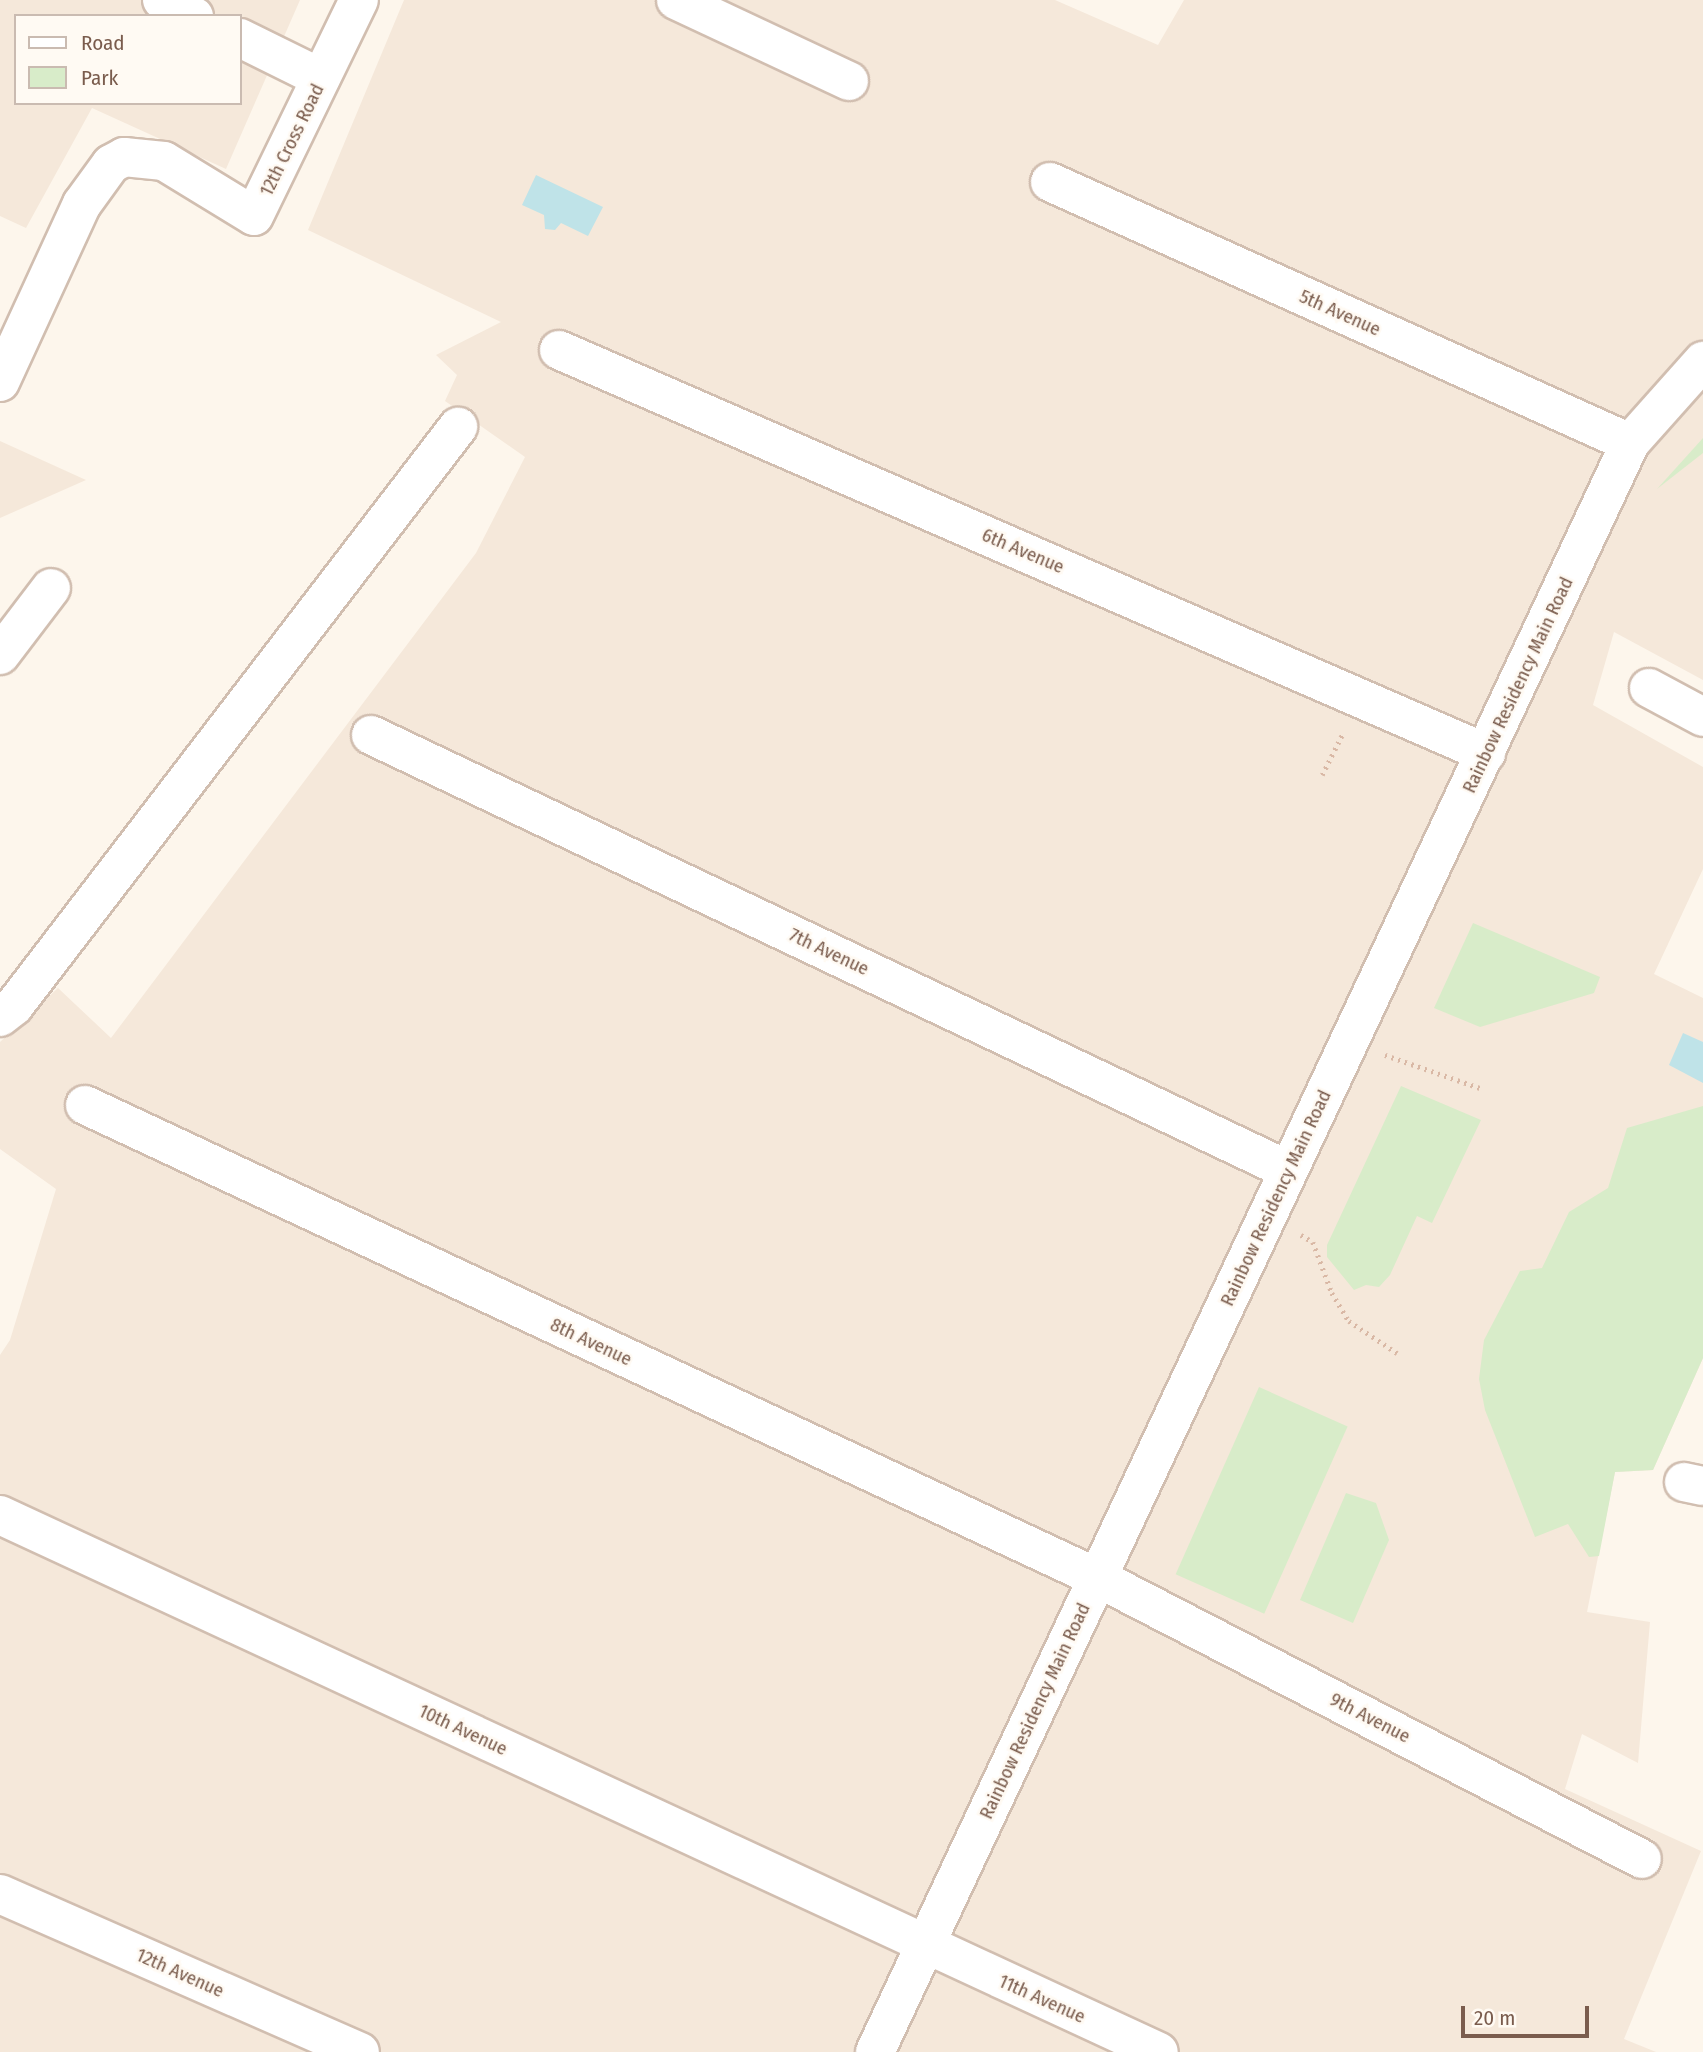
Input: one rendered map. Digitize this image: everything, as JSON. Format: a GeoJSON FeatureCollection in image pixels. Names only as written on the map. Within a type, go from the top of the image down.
{"type":"FeatureCollection","features":[{"type":"Feature","properties":{"kind":"street"},"geometry":{"type":"LineString","coordinates":[[162,0],[190,14]]}},
{"type":"Feature","properties":{"kind":"street","name":"12th Cross Road"},"geometry":{"type":"LineString","coordinates":[[0,382],[82,204],[111,164],[124,158],[164,162],[254,216],[359,0]]}},
{"type":"Feature","properties":{"kind":"street"},"geometry":{"type":"LineString","coordinates":[[676,0],[849,80]]}},
{"type":"Feature","properties":{"kind":"street"},"geometry":{"type":"LineString","coordinates":[[242,39],[321,78]]}},
{"type":"Feature","properties":{"kind":"street","name":"5th Avenue"},"geometry":{"type":"LineString","coordinates":[[1050,183],[1630,443]]}},
{"type":"Feature","properties":{"kind":"street","name":"6th Avenue"},"geometry":{"type":"LineString","coordinates":[[559,350],[1486,753]]}},
{"type":"Feature","properties":{"kind":"street","name":"Rainbow Residency Main Road"},"geometry":{"type":"LineString","coordinates":[[875,2052],[1630,443],[1703,361]]}},
{"type":"Feature","properties":{"kind":"street"},"geometry":{"type":"LineString","coordinates":[[5,1007],[458,427]]}},
{"type":"Feature","properties":{"kind":"street"},"geometry":{"type":"LineString","coordinates":[[0,655],[51,588]]}},
{"type":"Feature","properties":{"kind":"street"},"geometry":{"type":"LineString","coordinates":[[1648,688],[1703,717]]}},
{"type":"Feature","properties":{"kind":"street","name":"7th Avenue"},"geometry":{"type":"LineString","coordinates":[[371,735],[1288,1170]]}},
{"type":"Feature","properties":{"kind":"street","name":"8th Avenue"},"geometry":{"type":"LineString","coordinates":[[85,1105],[1098,1578]]}},
{"type":"Feature","properties":{"kind":"street","name":"10th Avenue"},"geometry":{"type":"LineString","coordinates":[[0,1515],[925,1946]]}},
{"type":"Feature","properties":{"kind":"street","name":"9th Avenue"},"geometry":{"type":"LineString","coordinates":[[1098,1578],[1642,1859]]}},
{"type":"Feature","properties":{"kind":"street","name":"12th Avenue"},"geometry":{"type":"LineString","coordinates":[[0,1894],[360,2052]]}},
{"type":"Feature","properties":{"kind":"street","name":"11th Avenue"},"geometry":{"type":"LineString","coordinates":[[925,1946],[1159,2052]]}},
{"type":"Feature","properties":{"kind":"path"},"geometry":{"type":"LineString","coordinates":[[1348,1044],[1483,1089]]}},
{"type":"Feature","properties":{"kind":"path"},"geometry":{"type":"LineString","coordinates":[[1267,1215],[1313,1242],[1332,1293],[1349,1321],[1397,1353]]}},
{"type":"Feature","properties":{"kind":"shaded area"},"geometry":{"type":"Polygon","coordinates":[[[0,0],[300,0],[226,169],[92,108],[26,228],[0,216],[0,0]]]}},
{"type":"Feature","properties":{"kind":"shaded area"},"geometry":{"type":"Polygon","coordinates":[[[404,0],[1055,0],[1158,45],[1184,0],[1703,0],[1703,680],[1614,632],[1593,705],[1703,767],[1703,869],[1654,974],[1703,998],[1703,1358],[1653,1470],[1615,1472],[1587,1612],[1650,1622],[1638,1763],[1582,1734],[1565,1789],[1701,1851],[1624,2039],[1656,2052],[0,2052],[0,1355],[10,1340],[56,1189],[0,1149],[0,1042],[58,988],[111,1038],[476,553],[525,457],[445,401],[457,375],[436,355],[501,322],[308,230],[404,0]]]}},
{"type":"Feature","properties":{"kind":"shaded area"},"geometry":{"type":"Polygon","coordinates":[[[0,441],[86,480],[0,518],[0,441]]]}},
{"type":"Feature","properties":{"kind":"green space"},"geometry":{"type":"Polygon","coordinates":[[[1703,438],[1703,453],[1657,489],[1703,438]]]}},
{"type":"Feature","properties":{"kind":"green space"},"geometry":{"type":"Polygon","coordinates":[[[1473,923],[1600,977],[1594,993],[1480,1027],[1434,1008],[1473,923]]]}},
{"type":"Feature","properties":{"kind":"green space"},"geometry":{"type":"Polygon","coordinates":[[[1401,1086],[1481,1120],[1432,1223],[1417,1216],[1390,1275],[1379,1287],[1366,1285],[1354,1290],[1327,1257],[1327,1245],[1401,1086]]]}},
{"type":"Feature","properties":{"kind":"green space"},"geometry":{"type":"Polygon","coordinates":[[[1703,1106],[1703,1358],[1653,1470],[1615,1472],[1599,1556],[1589,1557],[1568,1524],[1535,1537],[1485,1410],[1479,1379],[1484,1340],[1520,1271],[1542,1268],[1569,1212],[1608,1188],[1627,1128],[1703,1106]]]}},
{"type":"Feature","properties":{"kind":"green space"},"geometry":{"type":"Polygon","coordinates":[[[1259,1387],[1348,1426],[1264,1614],[1176,1574],[1259,1387]]]}},
{"type":"Feature","properties":{"kind":"green space"},"geometry":{"type":"Polygon","coordinates":[[[1346,1493],[1376,1503],[1389,1540],[1353,1623],[1300,1600],[1346,1493]]]}},
{"type":"Feature","properties":{"kind":"water"},"geometry":{"type":"Polygon","coordinates":[[[536,175],[603,207],[588,236],[561,223],[555,230],[545,229],[544,215],[522,205],[536,175]]]}},
{"type":"Feature","properties":{"kind":"water"},"geometry":{"type":"Polygon","coordinates":[[[1683,1033],[1703,1042],[1703,1083],[1669,1065],[1683,1033]]]}}]}
